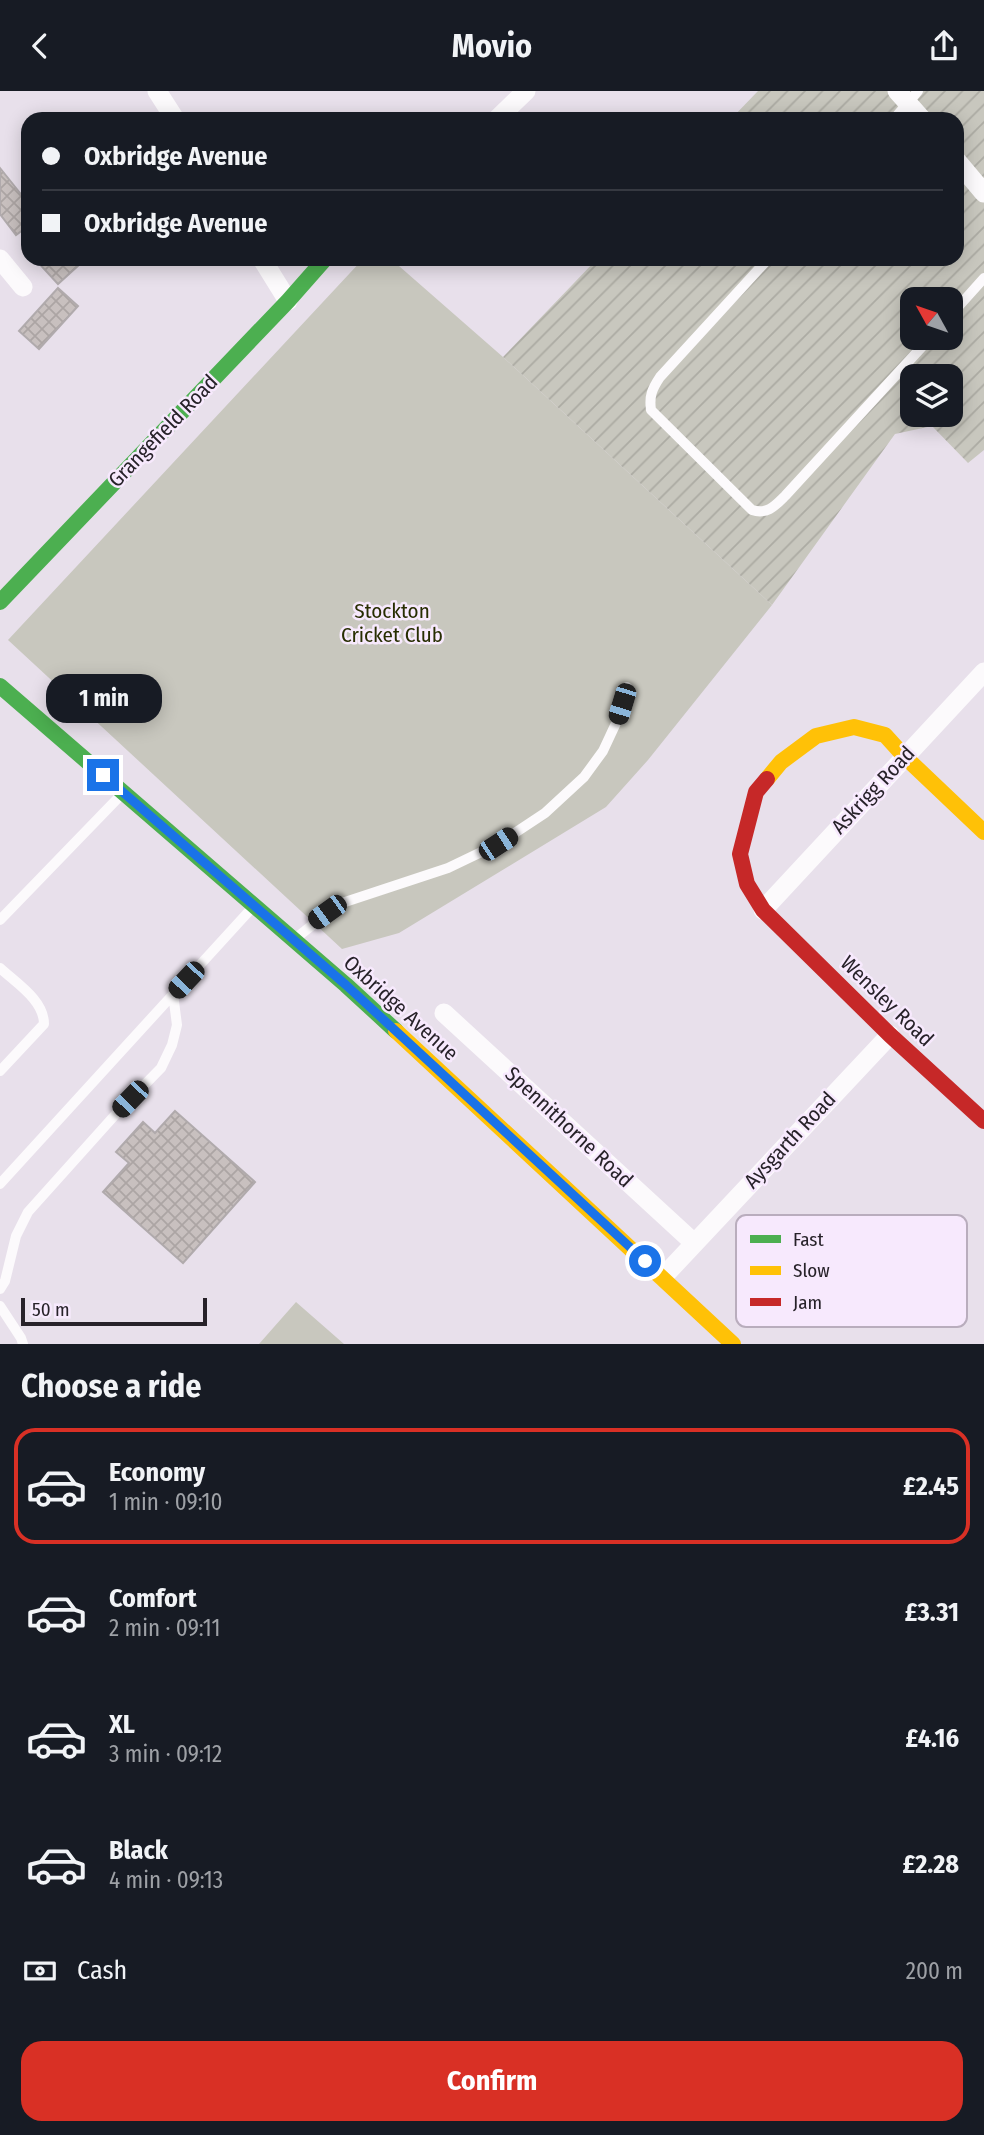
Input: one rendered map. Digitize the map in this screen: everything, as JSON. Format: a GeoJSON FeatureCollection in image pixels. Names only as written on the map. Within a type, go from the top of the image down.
{"type":"FeatureCollection","features":[{"type":"Feature","properties":{"kind":"street"},"geometry":{"type":"LineString","coordinates":[[157,91],[170,112]]}},
{"type":"Feature","properties":{"kind":"street"},"geometry":{"type":"LineString","coordinates":[[504,112],[526,91]]}},
{"type":"Feature","properties":{"kind":"street"},"geometry":{"type":"LineString","coordinates":[[908,95],[918,112]]}},
{"type":"Feature","properties":{"kind":"street"},"geometry":{"type":"LineString","coordinates":[[964,169],[984,193]]}},
{"type":"Feature","properties":{"kind":"street"},"geometry":{"type":"LineString","coordinates":[[0,258],[23,287]]}},
{"type":"Feature","properties":{"kind":"street"},"geometry":{"type":"LineString","coordinates":[[266,266],[288,301]]}},
{"type":"Feature","properties":{"kind":"street","name":"Grangefield Road"},"geometry":{"type":"LineString","coordinates":[[0,603],[319,266]]}},
{"type":"Feature","properties":{"kind":"street","name":"Askrigg Road"},"geometry":{"type":"LineString","coordinates":[[763,910],[984,672]]}},
{"type":"Feature","properties":{"kind":"street","name":"Oxbridge Avenue"},"geometry":{"type":"LineString","coordinates":[[0,686],[402,1036],[733,1344]]}},
{"type":"Feature","properties":{"kind":"street"},"geometry":{"type":"LineString","coordinates":[[763,910],[747,884],[740,854],[756,792],[781,762],[816,736],[854,727],[885,735],[984,832]]}},
{"type":"Feature","properties":{"kind":"street","name":"Wensley Road"},"geometry":{"type":"LineString","coordinates":[[763,910],[890,1035],[984,1121]]}},
{"type":"Feature","properties":{"kind":"street","name":"Spennithorne Road"},"geometry":{"type":"LineString","coordinates":[[444,1013],[694,1242]]}},
{"type":"Feature","properties":{"kind":"street","name":"Aysgarth Road"},"geometry":{"type":"LineString","coordinates":[[663,1277],[890,1035]]}},
{"type":"Feature","properties":{"kind":"lane"},"geometry":{"type":"LineString","coordinates":[[898,112],[908,95]]}},
{"type":"Feature","properties":{"kind":"lane"},"geometry":{"type":"LineString","coordinates":[[762,266],[660,377],[649,398],[651,410],[752,510],[765,512],[779,502],[919,350]]}},
{"type":"Feature","properties":{"kind":"lane"},"geometry":{"type":"LineString","coordinates":[[963,301],[984,278]]}},
{"type":"Feature","properties":{"kind":"lane"},"geometry":{"type":"LineString","coordinates":[[293,940],[339,904],[448,868],[498,844],[545,813],[584,777],[603,751],[617,721],[627,687]]}},
{"type":"Feature","properties":{"kind":"lane"},"geometry":{"type":"LineString","coordinates":[[0,920],[123,793]]}},
{"type":"Feature","properties":{"kind":"lane"},"geometry":{"type":"LineString","coordinates":[[0,1184],[254,906]]}},
{"type":"Feature","properties":{"kind":"lane"},"geometry":{"type":"LineString","coordinates":[[0,968],[37,1002],[44,1014],[44,1024],[0,1071]]}},
{"type":"Feature","properties":{"kind":"lane"},"geometry":{"type":"LineString","coordinates":[[0,1289],[5,1281],[16,1236],[28,1212],[161,1067],[172,1045],[177,1025],[173,994]]}},
{"type":"Feature","properties":{"kind":"lane"},"geometry":{"type":"LineString","coordinates":[[0,1306],[22,1338],[23,1344]]}},
{"type":"Feature","properties":{"kind":"green space"},"geometry":{"type":"Polygon","coordinates":[[[758,91],[984,91],[984,450],[968,463],[933,427],[963,427],[963,364],[900,364],[900,427],[927,427],[895,434],[772,605],[503,357],[590,266],[964,266],[964,112],[738,112],[758,91]]]}},
{"type":"Feature","properties":{"kind":"green space","name":"Stockton Cricket Club"},"geometry":{"type":"Polygon","coordinates":[[[356,266],[399,266],[503,357],[772,605],[648,760],[606,807],[399,933],[342,949],[8,640],[356,266]]]}},
{"type":"Feature","properties":{"kind":"green space"},"geometry":{"type":"Polygon","coordinates":[[[296,1302],[344,1344],[259,1344],[296,1302]]]}},
{"type":"Feature","properties":{"kind":"building"},"geometry":{"type":"Polygon","coordinates":[[[0,168],[21,194],[21,231],[16,235],[0,214],[0,168]]]}},
{"type":"Feature","properties":{"kind":"building"},"geometry":{"type":"Polygon","coordinates":[[[41,266],[78,266],[58,284],[41,266]]]}},
{"type":"Feature","properties":{"kind":"building"},"geometry":{"type":"Polygon","coordinates":[[[58,288],[78,306],[39,349],[19,331],[58,288]]]}},
{"type":"Feature","properties":{"kind":"building"},"geometry":{"type":"Polygon","coordinates":[[[175,1111],[255,1182],[183,1263],[103,1192],[129,1163],[116,1152],[143,1122],[155,1133],[175,1111]]]}},
{"type":"Feature","properties":{"kind":"traffic: fast"},"geometry":{"type":"LineString","coordinates":[[0,602],[319,266]]}},
{"type":"Feature","properties":{"kind":"traffic: fast"},"geometry":{"type":"LineString","coordinates":[[0,686],[396,1031]]}},
{"type":"Feature","properties":{"kind":"traffic: slow"},"geometry":{"type":"LineString","coordinates":[[767,779],[781,762],[816,736],[854,727],[885,735],[984,832]]}},
{"type":"Feature","properties":{"kind":"traffic: slow"},"geometry":{"type":"LineString","coordinates":[[396,1031],[733,1344]]}},
{"type":"Feature","properties":{"kind":"traffic: jam"},"geometry":{"type":"LineString","coordinates":[[767,779],[756,792],[740,854],[747,884],[763,910],[890,1035],[984,1121]]}},
{"type":"Feature","properties":{"kind":"route"},"geometry":{"type":"LineString","coordinates":[[103,775],[346,985],[645,1261]]}}]}
